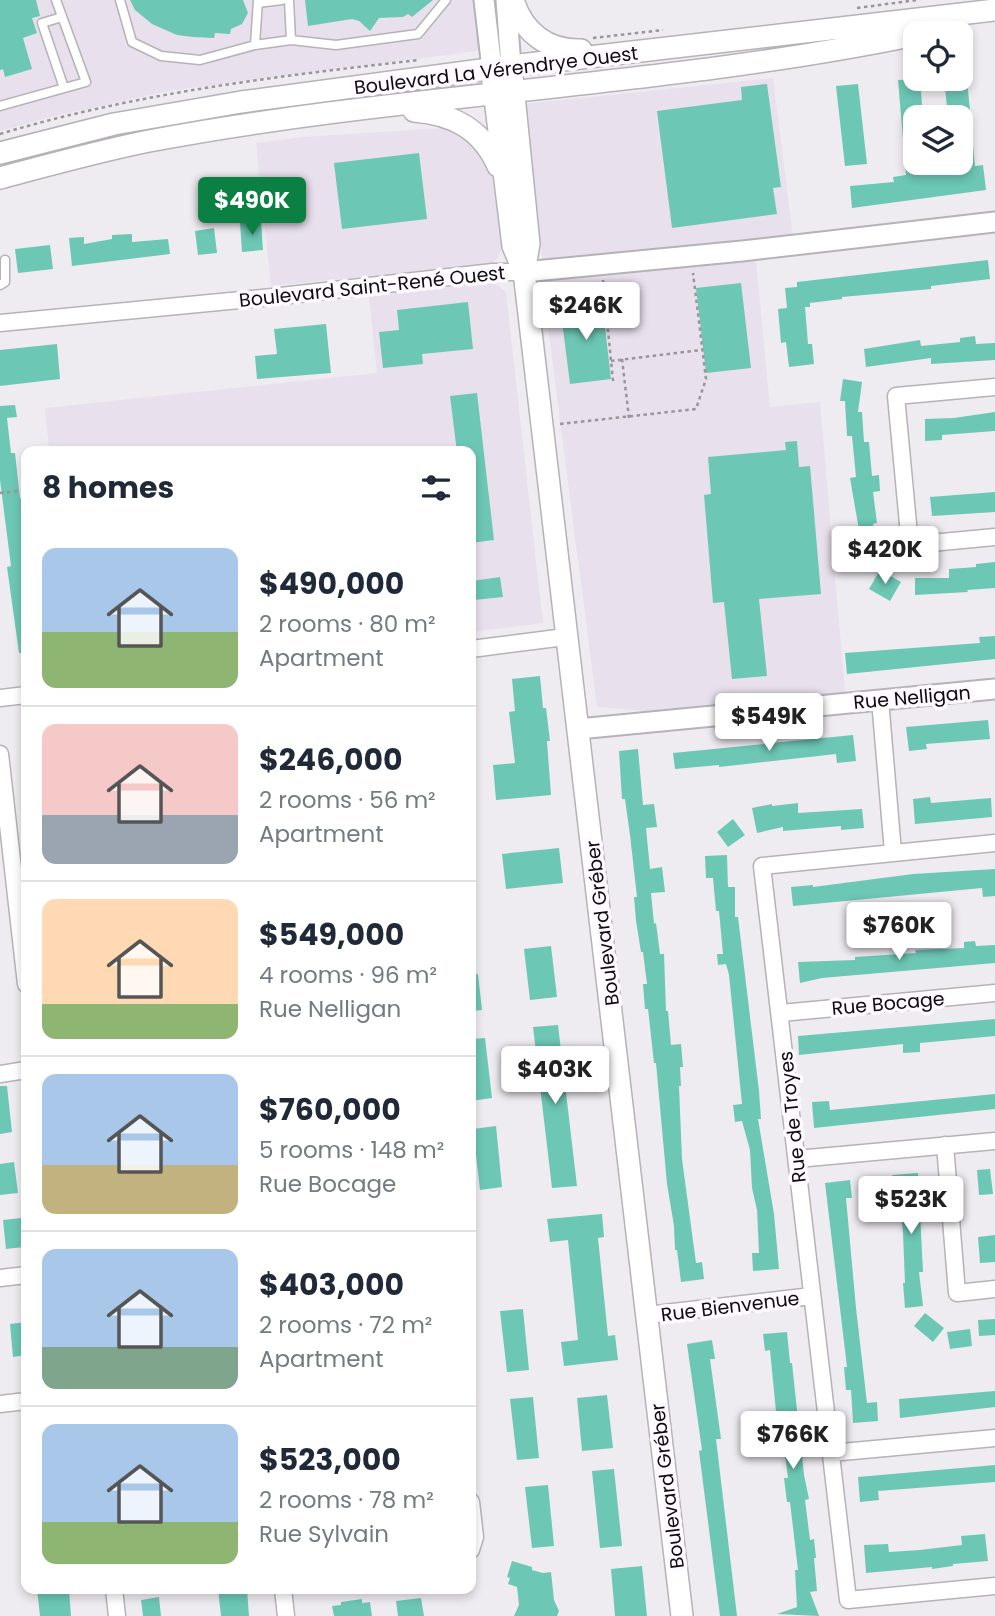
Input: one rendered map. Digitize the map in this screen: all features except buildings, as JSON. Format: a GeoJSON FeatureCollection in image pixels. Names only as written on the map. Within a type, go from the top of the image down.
{"type":"FeatureCollection","features":[{"type":"Feature","properties":{"kind":"main road"},"geometry":{"type":"LineString","coordinates":[[513,0],[528,29],[554,47],[575,50],[670,38]]}},
{"type":"Feature","properties":{"kind":"main road","name":"Boulevard La Vérendrye Ouest"},"geometry":{"type":"LineString","coordinates":[[0,153],[142,119],[253,101],[501,68],[670,38],[995,10]]}},
{"type":"Feature","properties":{"kind":"main road"},"geometry":{"type":"LineString","coordinates":[[973,23],[995,19]]}},
{"type":"Feature","properties":{"kind":"main road","name":"Boulevard La Vérendrye Ouest"},"geometry":{"type":"LineString","coordinates":[[0,178],[148,141],[220,129],[632,78],[855,47],[903,37]]}},
{"type":"Feature","properties":{"kind":"main road","name":"Boulevard Gréber"},"geometry":{"type":"LineString","coordinates":[[501,68],[529,244],[524,272]]}},
{"type":"Feature","properties":{"kind":"main road","name":"Boulevard Gréber"},"geometry":{"type":"LineString","coordinates":[[504,93],[505,188],[513,246],[524,272],[682,1616]]}},
{"type":"Feature","properties":{"kind":"main road"},"geometry":{"type":"LineString","coordinates":[[377,108],[432,112],[459,121],[472,130],[492,152],[505,188]]}},
{"type":"Feature","properties":{"kind":"street","name":"Boulevard Gréber"},"geometry":{"type":"LineString","coordinates":[[484,0],[501,68]]}},
{"type":"Feature","properties":{"kind":"street","name":"Boulevard Gréber"},"geometry":{"type":"LineString","coordinates":[[501,68],[506,0]]}},
{"type":"Feature","properties":{"kind":"street","name":"Boulevard Saint-René Ouest"},"geometry":{"type":"LineString","coordinates":[[0,323],[493,272],[524,272],[742,251],[995,222]]}},
{"type":"Feature","properties":{"kind":"street"},"geometry":{"type":"LineString","coordinates":[[995,387],[896,396],[910,545],[995,537]]}},
{"type":"Feature","properties":{"kind":"street"},"geometry":{"type":"LineString","coordinates":[[476,648],[565,637]]}},
{"type":"Feature","properties":{"kind":"street","name":"Rue Nelligan"},"geometry":{"type":"LineString","coordinates":[[578,729],[995,689]]}},
{"type":"Feature","properties":{"kind":"street"},"geometry":{"type":"LineString","coordinates":[[0,698],[21,696]]}},
{"type":"Feature","properties":{"kind":"street"},"geometry":{"type":"LineString","coordinates":[[880,700],[893,852]]}},
{"type":"Feature","properties":{"kind":"street"},"geometry":{"type":"LineString","coordinates":[[0,754],[21,940]]}},
{"type":"Feature","properties":{"kind":"street","name":"Rue de Troyes"},"geometry":{"type":"LineString","coordinates":[[995,843],[762,866],[848,1600],[995,1586]]}},
{"type":"Feature","properties":{"kind":"street","name":"Rue Bocage"},"geometry":{"type":"LineString","coordinates":[[781,1013],[995,993]]}},
{"type":"Feature","properties":{"kind":"street"},"geometry":{"type":"LineString","coordinates":[[0,1074],[21,1071]]}},
{"type":"Feature","properties":{"kind":"street"},"geometry":{"type":"LineString","coordinates":[[797,1159],[995,1141]]}},
{"type":"Feature","properties":{"kind":"street"},"geometry":{"type":"LineString","coordinates":[[945,1145],[957,1293],[995,1289]]}},
{"type":"Feature","properties":{"kind":"street"},"geometry":{"type":"LineString","coordinates":[[0,1279],[21,1276]]}},
{"type":"Feature","properties":{"kind":"street","name":"Rue Bienvenue"},"geometry":{"type":"LineString","coordinates":[[647,1315],[812,1296]]}},
{"type":"Feature","properties":{"kind":"street"},"geometry":{"type":"LineString","coordinates":[[0,1404],[21,1402]]}},
{"type":"Feature","properties":{"kind":"street"},"geometry":{"type":"LineString","coordinates":[[831,1453],[995,1438]]}},
{"type":"Feature","properties":{"kind":"street"},"geometry":{"type":"LineString","coordinates":[[115,1594],[117,1616]]}},
{"type":"Feature","properties":{"kind":"street"},"geometry":{"type":"LineString","coordinates":[[284,1594],[286,1616]]}},
{"type":"Feature","properties":{"kind":"lane"},"geometry":{"type":"LineString","coordinates":[[0,106],[86,82],[56,0]]}},
{"type":"Feature","properties":{"kind":"lane"},"geometry":{"type":"LineString","coordinates":[[120,0],[132,42],[161,57],[201,60],[255,45],[291,40],[336,45],[418,34],[446,0]]}},
{"type":"Feature","properties":{"kind":"lane"},"geometry":{"type":"LineString","coordinates":[[255,45],[258,2],[282,0]]}},
{"type":"Feature","properties":{"kind":"lane"},"geometry":{"type":"LineString","coordinates":[[289,0],[291,40]]}},
{"type":"Feature","properties":{"kind":"lane"},"geometry":{"type":"LineString","coordinates":[[62,17],[42,23],[64,88]]}},
{"type":"Feature","properties":{"kind":"lane"},"geometry":{"type":"LineString","coordinates":[[0,285],[5,282],[5,260]]}},
{"type":"Feature","properties":{"kind":"path"},"geometry":{"type":"LineString","coordinates":[[856,8],[917,0]]}},
{"type":"Feature","properties":{"kind":"path"},"geometry":{"type":"LineString","coordinates":[[583,39],[670,38]]}},
{"type":"Feature","properties":{"kind":"path"},"geometry":{"type":"LineString","coordinates":[[560,424],[696,409],[706,379],[693,270]]}},
{"type":"Feature","properties":{"kind":"path"},"geometry":{"type":"LineString","coordinates":[[603,280],[613,381]]}},
{"type":"Feature","properties":{"kind":"path"},"geometry":{"type":"LineString","coordinates":[[549,301],[604,295]]}},
{"type":"Feature","properties":{"kind":"path"},"geometry":{"type":"LineString","coordinates":[[611,360],[702,350]]}},
{"type":"Feature","properties":{"kind":"path"},"geometry":{"type":"LineString","coordinates":[[622,359],[629,418]]}},
{"type":"Feature","properties":{"kind":"path"},"geometry":{"type":"LineString","coordinates":[[0,493],[21,491]]}},
{"type":"Feature","properties":{"kind":"shaded area"},"geometry":{"type":"Polygon","coordinates":[[[0,0],[474,0],[479,46],[477,51],[168,91],[0,131],[0,0]]]}},
{"type":"Feature","properties":{"kind":"shaded area"},"geometry":{"type":"Polygon","coordinates":[[[773,78],[794,245],[755,250],[770,407],[820,402],[846,703],[708,716],[597,707],[522,104],[773,78]]]}},
{"type":"Feature","properties":{"kind":"shaded area"},"geometry":{"type":"Polygon","coordinates":[[[457,127],[495,170],[503,245],[498,258],[490,264],[271,286],[256,143],[303,137],[457,127]]]}},
{"type":"Feature","properties":{"kind":"shaded area"},"geometry":{"type":"Polygon","coordinates":[[[493,282],[506,292],[543,623],[476,631],[476,446],[49,446],[45,408],[377,373],[369,296],[493,282]]]}}]}
